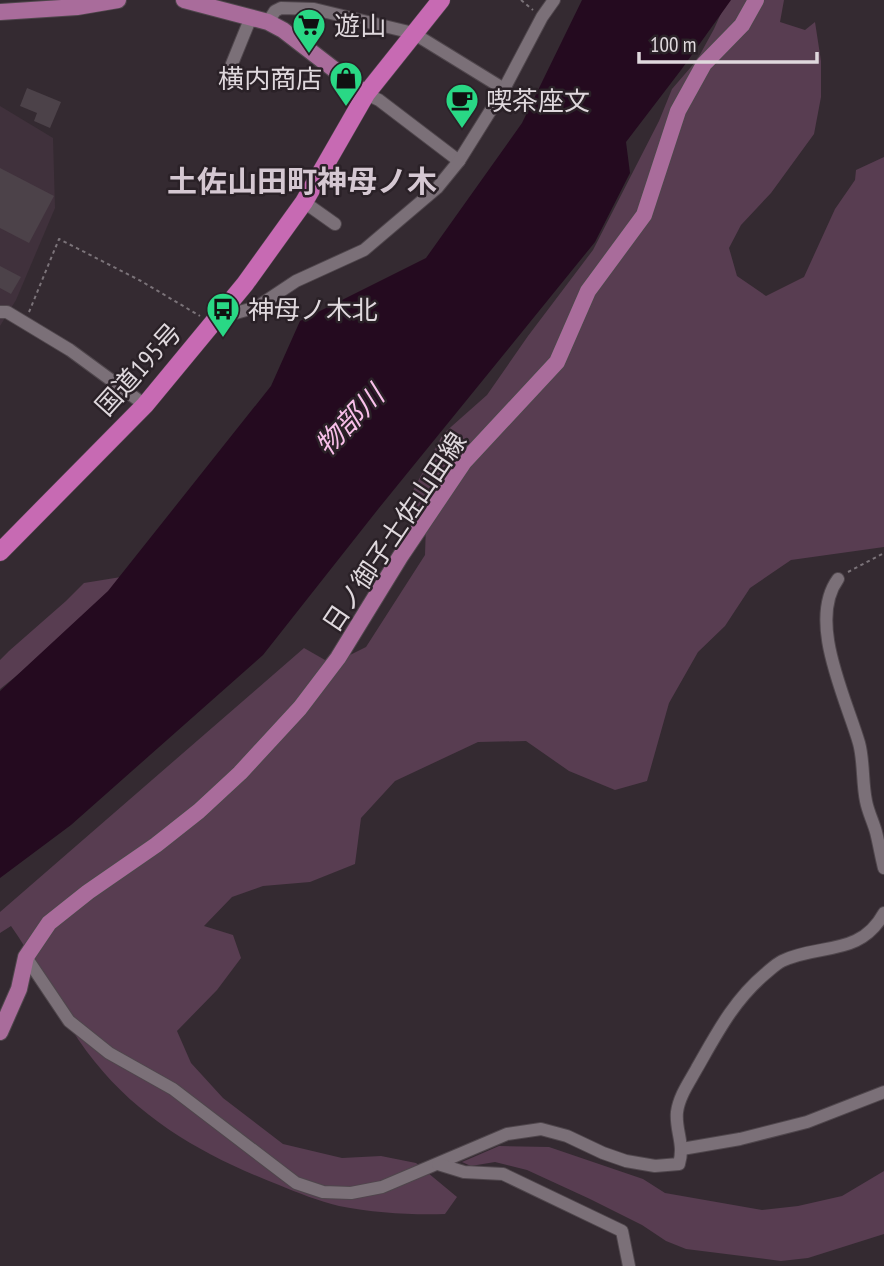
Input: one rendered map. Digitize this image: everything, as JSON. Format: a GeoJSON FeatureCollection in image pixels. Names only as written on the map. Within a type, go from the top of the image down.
{"type":"FeatureCollection","features":[{"type":"Feature","properties":{"kind":"highway","name":"国道195号"},"geometry":{"type":"LineString","coordinates":[[0,552],[145,405],[215,321],[304,202],[366,94],[441,0]]}},
{"type":"Feature","properties":{"kind":"main road"},"geometry":{"type":"LineString","coordinates":[[1,15],[118,0]]}},
{"type":"Feature","properties":{"kind":"main road"},"geometry":{"type":"LineString","coordinates":[[184,0],[222,4],[268,22],[283,30],[366,94]]}},
{"type":"Feature","properties":{"kind":"main road","name":"日ノ御子土佐山田線"},"geometry":{"type":"LineString","coordinates":[[0,1032],[19,989],[26,957],[49,922],[199,811],[240,773],[300,708],[331,668],[400,557],[464,462],[558,362],[588,291],[644,215],[678,111],[704,64],[742,25],[755,0]]}},
{"type":"Feature","properties":{"kind":"street"},"geometry":{"type":"LineString","coordinates":[[215,321],[257,307],[296,281],[364,250],[437,188],[459,161],[504,89],[542,17],[554,0]]}},
{"type":"Feature","properties":{"kind":"street"},"geometry":{"type":"LineString","coordinates":[[268,22],[275,11],[282,8],[317,5],[413,33],[504,89]]}},
{"type":"Feature","properties":{"kind":"street"},"geometry":{"type":"LineString","coordinates":[[227,76],[251,17]]}},
{"type":"Feature","properties":{"kind":"street"},"geometry":{"type":"LineString","coordinates":[[366,94],[379,100],[459,161]]}},
{"type":"Feature","properties":{"kind":"street"},"geometry":{"type":"LineString","coordinates":[[304,202],[335,224]]}},
{"type":"Feature","properties":{"kind":"street"},"geometry":{"type":"LineString","coordinates":[[0,312],[7,312],[70,350],[145,405]]}},
{"type":"Feature","properties":{"kind":"street"},"geometry":{"type":"LineString","coordinates":[[838,579],[831,589],[826,607],[827,632],[838,684],[860,746],[866,801],[884,868]]}},
{"type":"Feature","properties":{"kind":"street"},"geometry":{"type":"LineString","coordinates":[[26,957],[69,1021],[109,1053],[190,1101],[296,1183],[323,1192],[351,1193],[382,1187],[507,1134],[541,1129],[567,1136],[626,1161],[656,1166],[679,1164],[682,1149],[677,1112],[683,1094],[724,1018],[747,989],[779,962],[800,954],[842,947],[861,938],[879,922],[884,913]]}},
{"type":"Feature","properties":{"kind":"street"},"geometry":{"type":"LineString","coordinates":[[682,1149],[740,1139],[807,1122],[884,1092]]}},
{"type":"Feature","properties":{"kind":"street"},"geometry":{"type":"LineString","coordinates":[[438,1164],[464,1172],[503,1174],[622,1231],[629,1266]]}},
{"type":"Feature","properties":{"kind":"path"},"geometry":{"type":"LineString","coordinates":[[521,0],[542,17]]}},
{"type":"Feature","properties":{"kind":"path"},"geometry":{"type":"LineString","coordinates":[[25,322],[59,239],[215,321]]}},
{"type":"Feature","properties":{"kind":"path"},"geometry":{"type":"LineString","coordinates":[[838,579],[884,552]]}},
{"type":"Feature","properties":{"kind":"shaded area"},"geometry":{"type":"Polygon","coordinates":[[[727,0],[784,0],[780,22],[805,30],[815,22],[821,61],[821,97],[814,134],[771,193],[741,225],[729,248],[737,276],[766,296],[804,277],[835,209],[855,180],[856,170],[884,157],[884,547],[791,560],[750,588],[725,626],[698,652],[669,703],[647,781],[615,790],[569,771],[526,741],[478,742],[395,781],[361,818],[355,864],[310,882],[263,886],[232,897],[204,926],[233,935],[241,958],[217,990],[177,1031],[191,1063],[223,1098],[283,1144],[342,1158],[381,1156],[416,1163],[457,1197],[445,1214],[366,1210],[316,1199],[227,1163],[179,1136],[134,1103],[83,1046],[11,926],[0,933],[0,912],[304,648],[332,664],[366,647],[425,555],[426,524],[409,498],[443,434],[487,395],[593,250],[659,121],[672,89],[697,60],[727,0]]]}},
{"type":"Feature","properties":{"kind":"shaded area"},"geometry":{"type":"Polygon","coordinates":[[[0,106],[53,138],[55,208],[16,300],[0,326],[0,106]]]}},
{"type":"Feature","properties":{"kind":"shaded area"},"geometry":{"type":"Polygon","coordinates":[[[121,577],[104,606],[0,689],[0,660],[9,651],[84,583],[121,577]]]}},
{"type":"Feature","properties":{"kind":"shaded area"},"geometry":{"type":"Polygon","coordinates":[[[499,1146],[549,1147],[643,1179],[665,1193],[762,1210],[798,1206],[842,1196],[884,1171],[884,1234],[808,1258],[781,1261],[686,1249],[527,1170],[495,1162],[471,1166],[462,1162],[499,1146]]]}},
{"type":"Feature","properties":{"kind":"water","name":"物部川"},"geometry":{"type":"Polygon","coordinates":[[[582,0],[731,0],[626,142],[630,173],[595,242],[263,655],[71,825],[0,878],[0,691],[108,591],[271,386],[300,321],[426,258],[522,123],[582,0]]]}},
{"type":"Feature","properties":{"kind":"building"},"geometry":{"type":"Polygon","coordinates":[[[27,88],[61,102],[50,128],[34,121],[37,113],[20,106],[27,88]]]}},
{"type":"Feature","properties":{"kind":"building"},"geometry":{"type":"Polygon","coordinates":[[[0,168],[54,196],[29,243],[0,228],[0,168]]]}},
{"type":"Feature","properties":{"kind":"building"},"geometry":{"type":"Polygon","coordinates":[[[0,266],[21,277],[11,294],[0,288],[0,266]]]}},
{"type":"Feature","properties":{"kind":"place","name":"遊山"},"geometry":{"type":"Point","coordinates":[309,55]}},
{"type":"Feature","properties":{"kind":"place","name":"横内商店"},"geometry":{"type":"Point","coordinates":[346,108]}},
{"type":"Feature","properties":{"kind":"place","name":"喫茶座文"},"geometry":{"type":"Point","coordinates":[462,130]}},
{"type":"Feature","properties":{"kind":"place","name":"神母ノ木北"},"geometry":{"type":"Point","coordinates":[223,339]}},
{"type":"Feature","properties":{"kind":"district","name":"土佐山田町神母ノ木"},"geometry":{"type":"Point","coordinates":[302,180]}}]}
